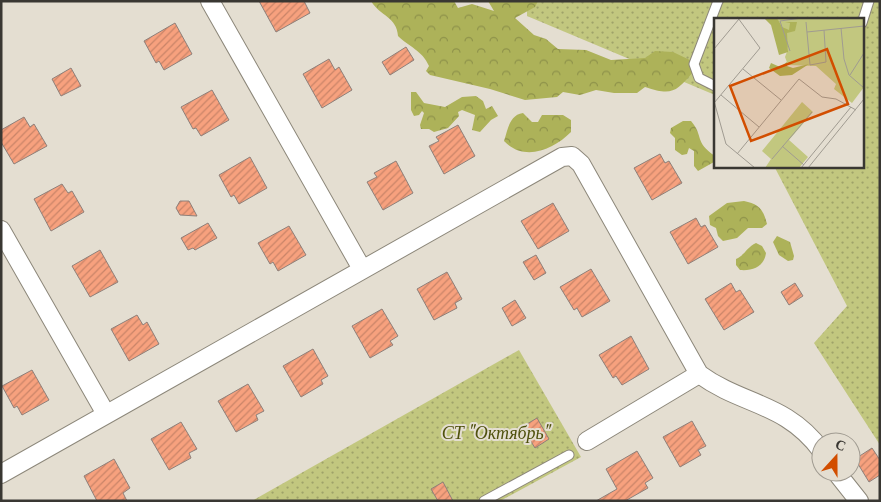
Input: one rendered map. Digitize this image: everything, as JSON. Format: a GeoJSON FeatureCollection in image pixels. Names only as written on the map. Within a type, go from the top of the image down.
{"type":"FeatureCollection","features":[{"type":"Feature","properties":{"kind":"street"},"geometry":{"type":"LineString","coordinates":[[210,1],[362,269]]}},
{"type":"Feature","properties":{"kind":"street"},"geometry":{"type":"LineString","coordinates":[[1,474],[562,157],[572,156],[581,164],[699,374],[715,386],[777,411],[803,428],[811,438]]}},
{"type":"Feature","properties":{"kind":"street"},"geometry":{"type":"LineString","coordinates":[[1,230],[106,414]]}},
{"type":"Feature","properties":{"kind":"street"},"geometry":{"type":"LineString","coordinates":[[587,441],[699,374]]}},
{"type":"Feature","properties":{"kind":"street"},"geometry":{"type":"LineString","coordinates":[[844,482],[858,501]]}},
{"type":"Feature","properties":{"kind":"lane"},"geometry":{"type":"LineString","coordinates":[[714,86],[699,78],[694,64],[718,1]]}},
{"type":"Feature","properties":{"kind":"lane"},"geometry":{"type":"LineString","coordinates":[[863,18],[868,1]]}},
{"type":"Feature","properties":{"kind":"lane"},"geometry":{"type":"LineString","coordinates":[[484,501],[569,454]]}},
{"type":"Feature","properties":{"kind":"green space"},"geometry":{"type":"Polygon","coordinates":[[[371,1],[454,1],[458,8],[472,4],[494,11],[488,1],[538,1],[535,7],[515,18],[534,35],[546,39],[558,49],[586,50],[611,60],[645,58],[655,51],[673,52],[692,61],[693,72],[677,88],[668,91],[645,87],[637,93],[614,93],[596,90],[580,95],[563,92],[557,97],[525,100],[490,89],[430,75],[426,71],[429,66],[423,56],[398,36],[395,25],[371,1]]]}},
{"type":"Feature","properties":{"kind":"green space"},"geometry":{"type":"Polygon","coordinates":[[[527,1],[880,1],[880,445],[814,343],[847,306],[775,168],[864,168],[864,18],[714,18],[714,95],[527,16],[527,1]]]}},
{"type":"Feature","properties":{"kind":"green space"},"geometry":{"type":"Polygon","coordinates":[[[411,92],[416,92],[424,103],[445,107],[462,97],[476,96],[483,101],[486,109],[492,106],[498,116],[491,120],[480,132],[472,130],[475,115],[462,110],[458,112],[459,116],[448,128],[434,132],[429,129],[421,129],[420,125],[424,113],[422,111],[419,115],[414,116],[411,110],[411,92]]]}},
{"type":"Feature","properties":{"kind":"green space"},"geometry":{"type":"Polygon","coordinates":[[[523,113],[532,122],[538,122],[542,115],[563,115],[571,120],[571,132],[556,144],[547,148],[529,152],[520,151],[504,141],[512,120],[518,114],[523,113]]]}},
{"type":"Feature","properties":{"kind":"green space"},"geometry":{"type":"Polygon","coordinates":[[[683,121],[691,121],[704,147],[714,155],[714,162],[698,171],[694,166],[694,151],[689,148],[687,154],[682,155],[675,150],[675,138],[670,133],[671,128],[683,121]]]}},
{"type":"Feature","properties":{"kind":"green space"},"geometry":{"type":"Polygon","coordinates":[[[744,201],[760,208],[767,224],[762,228],[748,228],[737,238],[723,241],[718,236],[716,228],[710,225],[709,216],[727,203],[744,201]]]}},
{"type":"Feature","properties":{"kind":"green space"},"geometry":{"type":"Polygon","coordinates":[[[777,236],[790,242],[794,256],[793,260],[788,261],[779,255],[773,242],[777,236]]]}},
{"type":"Feature","properties":{"kind":"green space"},"geometry":{"type":"Polygon","coordinates":[[[756,243],[762,246],[766,253],[763,262],[753,269],[740,270],[736,265],[736,259],[756,243]]]}},
{"type":"Feature","properties":{"kind":"green space","name":"СТ \"Октябрь\""},"geometry":{"type":"Polygon","coordinates":[[[519,350],[581,457],[500,501],[252,501],[519,350]]]}},
{"type":"Feature","properties":{"kind":"building"},"geometry":{"type":"Polygon","coordinates":[[[259,1],[304,1],[310,13],[276,32],[259,1]]]}},
{"type":"Feature","properties":{"kind":"building"},"geometry":{"type":"Polygon","coordinates":[[[175,23],[192,54],[164,70],[159,61],[156,63],[144,41],[175,23]]]}},
{"type":"Feature","properties":{"kind":"building"},"geometry":{"type":"Polygon","coordinates":[[[406,47],[414,60],[390,75],[382,62],[406,47]]]}},
{"type":"Feature","properties":{"kind":"building"},"geometry":{"type":"Polygon","coordinates":[[[329,59],[335,70],[339,67],[352,90],[322,108],[303,74],[329,59]]]}},
{"type":"Feature","properties":{"kind":"building"},"geometry":{"type":"Polygon","coordinates":[[[71,68],[81,86],[61,96],[52,79],[71,68]]]}},
{"type":"Feature","properties":{"kind":"building"},"geometry":{"type":"Polygon","coordinates":[[[212,90],[229,120],[201,136],[196,128],[193,129],[181,107],[212,90]]]}},
{"type":"Feature","properties":{"kind":"building"},"geometry":{"type":"Polygon","coordinates":[[[24,117],[30,127],[34,124],[47,146],[14,164],[1,142],[1,130],[24,117]]]}},
{"type":"Feature","properties":{"kind":"building"},"geometry":{"type":"Polygon","coordinates":[[[458,125],[475,156],[444,174],[429,146],[439,141],[436,137],[458,125]]]}},
{"type":"Feature","properties":{"kind":"building"},"geometry":{"type":"Polygon","coordinates":[[[660,154],[665,163],[669,161],[682,183],[652,200],[634,168],[660,154]]]}},
{"type":"Feature","properties":{"kind":"building"},"geometry":{"type":"Polygon","coordinates":[[[250,157],[267,188],[239,204],[234,195],[231,197],[219,175],[250,157]]]}},
{"type":"Feature","properties":{"kind":"building"},"geometry":{"type":"Polygon","coordinates":[[[396,161],[413,193],[383,210],[367,182],[377,177],[374,173],[396,161]]]}},
{"type":"Feature","properties":{"kind":"building"},"geometry":{"type":"Polygon","coordinates":[[[62,184],[68,193],[72,191],[84,212],[51,231],[34,199],[62,184]]]}},
{"type":"Feature","properties":{"kind":"building"},"geometry":{"type":"Polygon","coordinates":[[[180,201],[189,201],[197,216],[180,215],[176,208],[180,201]]]}},
{"type":"Feature","properties":{"kind":"building"},"geometry":{"type":"Polygon","coordinates":[[[553,203],[569,231],[538,249],[521,221],[553,203]]]}},
{"type":"Feature","properties":{"kind":"building"},"geometry":{"type":"Polygon","coordinates":[[[696,218],[701,227],[705,225],[718,247],[688,264],[670,232],[696,218]]]}},
{"type":"Feature","properties":{"kind":"building"},"geometry":{"type":"Polygon","coordinates":[[[208,223],[217,238],[195,250],[193,248],[188,250],[181,238],[208,223]]]}},
{"type":"Feature","properties":{"kind":"building"},"geometry":{"type":"Polygon","coordinates":[[[289,226],[306,255],[278,271],[273,262],[270,264],[258,243],[289,226]]]}},
{"type":"Feature","properties":{"kind":"building"},"geometry":{"type":"Polygon","coordinates":[[[100,250],[118,282],[90,297],[72,266],[100,250]]]}},
{"type":"Feature","properties":{"kind":"building"},"geometry":{"type":"Polygon","coordinates":[[[536,255],[546,273],[534,280],[523,262],[536,255]]]}},
{"type":"Feature","properties":{"kind":"building"},"geometry":{"type":"Polygon","coordinates":[[[591,269],[610,301],[582,317],[577,308],[574,310],[560,287],[591,269]]]}},
{"type":"Feature","properties":{"kind":"building"},"geometry":{"type":"Polygon","coordinates":[[[447,272],[462,299],[455,303],[457,308],[434,320],[417,289],[447,272]]]}},
{"type":"Feature","properties":{"kind":"building"},"geometry":{"type":"Polygon","coordinates":[[[731,283],[736,292],[740,290],[754,312],[724,330],[705,299],[731,283]]]}},
{"type":"Feature","properties":{"kind":"building"},"geometry":{"type":"Polygon","coordinates":[[[795,283],[803,296],[789,305],[781,292],[795,283]]]}},
{"type":"Feature","properties":{"kind":"building"},"geometry":{"type":"Polygon","coordinates":[[[515,300],[526,318],[512,326],[502,308],[515,300]]]}},
{"type":"Feature","properties":{"kind":"building"},"geometry":{"type":"Polygon","coordinates":[[[382,309],[398,336],[390,341],[393,345],[370,358],[352,326],[382,309]]]}},
{"type":"Feature","properties":{"kind":"building"},"geometry":{"type":"Polygon","coordinates":[[[137,315],[143,325],[147,322],[159,344],[129,361],[111,329],[137,315]]]}},
{"type":"Feature","properties":{"kind":"building"},"geometry":{"type":"Polygon","coordinates":[[[631,336],[649,369],[622,385],[616,376],[613,378],[599,355],[631,336]]]}},
{"type":"Feature","properties":{"kind":"building"},"geometry":{"type":"Polygon","coordinates":[[[313,349],[328,376],[321,380],[323,384],[301,397],[283,366],[313,349]]]}},
{"type":"Feature","properties":{"kind":"building"},"geometry":{"type":"Polygon","coordinates":[[[32,370],[49,400],[22,415],[17,406],[14,408],[2,386],[32,370]]]}},
{"type":"Feature","properties":{"kind":"building"},"geometry":{"type":"Polygon","coordinates":[[[248,384],[264,411],[256,415],[258,420],[236,432],[218,401],[248,384]]]}},
{"type":"Feature","properties":{"kind":"building"},"geometry":{"type":"Polygon","coordinates":[[[537,418],[549,439],[535,448],[522,427],[537,418]]]}},
{"type":"Feature","properties":{"kind":"building"},"geometry":{"type":"Polygon","coordinates":[[[692,421],[706,446],[698,450],[701,455],[680,467],[663,437],[692,421]]]}},
{"type":"Feature","properties":{"kind":"building"},"geometry":{"type":"Polygon","coordinates":[[[181,422],[197,449],[189,453],[191,458],[169,470],[151,439],[181,422]]]}},
{"type":"Feature","properties":{"kind":"building"},"geometry":{"type":"Polygon","coordinates":[[[872,448],[880,460],[880,475],[869,482],[861,469],[861,455],[872,448]]]}},
{"type":"Feature","properties":{"kind":"building"},"geometry":{"type":"Polygon","coordinates":[[[637,451],[653,478],[645,483],[648,488],[625,501],[596,501],[617,489],[606,469],[637,451]]]}},
{"type":"Feature","properties":{"kind":"building"},"geometry":{"type":"Polygon","coordinates":[[[114,459],[130,488],[123,493],[127,501],[97,501],[84,476],[114,459]]]}},
{"type":"Feature","properties":{"kind":"building"},"geometry":{"type":"Polygon","coordinates":[[[443,482],[453,501],[438,501],[431,489],[443,482]]]}}]}
